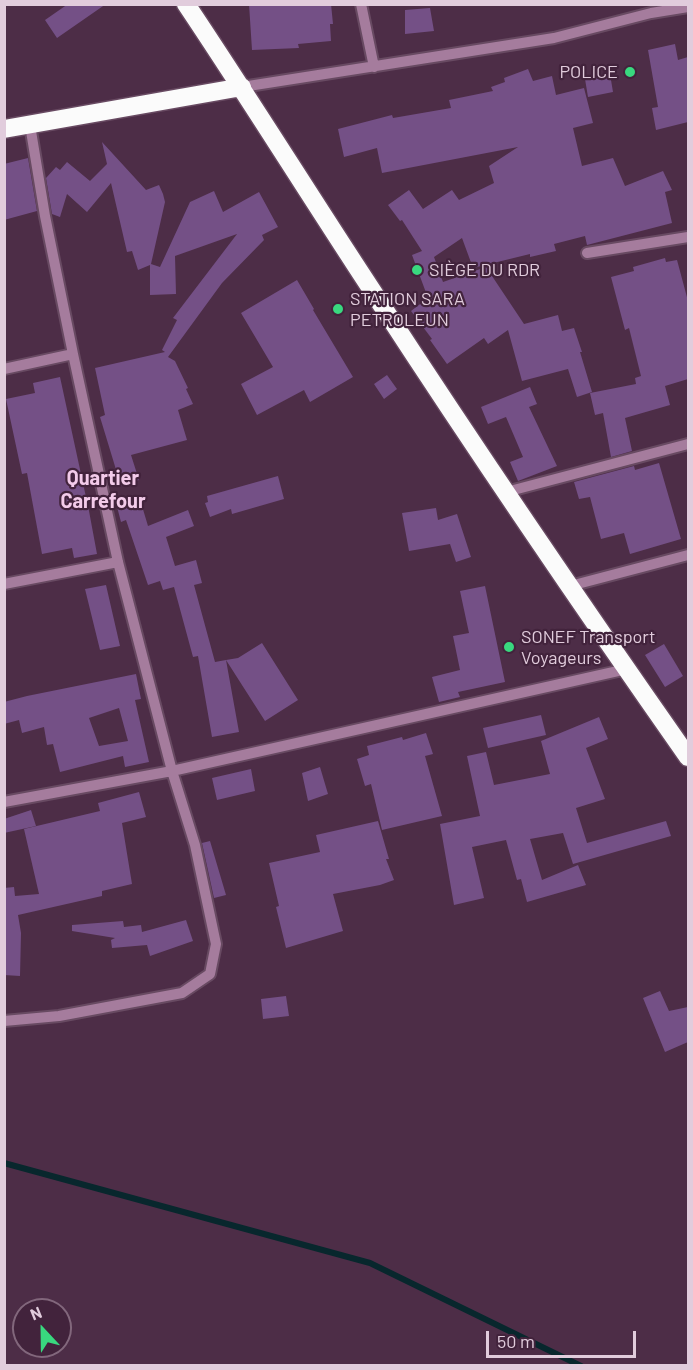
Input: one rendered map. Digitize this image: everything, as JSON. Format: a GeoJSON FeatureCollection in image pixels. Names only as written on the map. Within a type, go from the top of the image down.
{"type":"FeatureCollection","features":[{"type":"Feature","properties":{"kind":"highway"},"geometry":{"type":"LineString","coordinates":[[186,4],[242,87],[376,297],[688,758]]}},
{"type":"Feature","properties":{"kind":"highway"},"geometry":{"type":"LineString","coordinates":[[4,129],[242,87]]}},
{"type":"Feature","properties":{"kind":"street"},"geometry":{"type":"LineString","coordinates":[[361,4],[374,67]]}},
{"type":"Feature","properties":{"kind":"street"},"geometry":{"type":"LineString","coordinates":[[242,87],[555,38],[651,13],[688,7]]}},
{"type":"Feature","properties":{"kind":"street"},"geometry":{"type":"LineString","coordinates":[[4,1021],[59,1016],[182,993],[210,974],[216,944],[195,845],[172,771],[118,562],[45,216],[30,125]]}},
{"type":"Feature","properties":{"kind":"street"},"geometry":{"type":"LineString","coordinates":[[587,253],[688,237]]}},
{"type":"Feature","properties":{"kind":"street"},"geometry":{"type":"LineString","coordinates":[[4,369],[73,354]]}},
{"type":"Feature","properties":{"kind":"street"},"geometry":{"type":"LineString","coordinates":[[506,492],[688,444]]}},
{"type":"Feature","properties":{"kind":"street"},"geometry":{"type":"LineString","coordinates":[[570,586],[688,555]]}},
{"type":"Feature","properties":{"kind":"street"},"geometry":{"type":"LineString","coordinates":[[4,584],[118,562]]}},
{"type":"Feature","properties":{"kind":"street"},"geometry":{"type":"LineString","coordinates":[[4,801],[172,771],[627,669]]}},
{"type":"Feature","properties":{"kind":"building"},"geometry":{"type":"Polygon","coordinates":[[[68,4],[106,4],[57,38],[45,20],[68,4]]]}},
{"type":"Feature","properties":{"kind":"building"},"geometry":{"type":"Polygon","coordinates":[[[249,4],[331,4],[333,24],[330,24],[331,41],[298,44],[299,48],[252,50],[249,4]]]}},
{"type":"Feature","properties":{"kind":"building"},"geometry":{"type":"Polygon","coordinates":[[[430,8],[434,31],[405,34],[405,10],[430,8]]]}},
{"type":"Feature","properties":{"kind":"building"},"geometry":{"type":"Polygon","coordinates":[[[675,44],[678,60],[688,57],[688,122],[656,130],[652,108],[658,107],[648,50],[675,44]]]}},
{"type":"Feature","properties":{"kind":"building"},"geometry":{"type":"Polygon","coordinates":[[[528,69],[533,81],[552,76],[556,95],[584,88],[593,123],[573,128],[582,166],[613,158],[625,186],[663,171],[672,190],[665,192],[672,223],[587,245],[585,236],[554,244],[556,251],[530,257],[530,254],[473,268],[462,238],[434,257],[443,282],[486,267],[524,324],[558,315],[562,331],[574,328],[592,392],[577,397],[568,369],[522,381],[508,330],[488,344],[484,338],[447,364],[411,311],[428,298],[412,255],[422,251],[402,220],[400,221],[388,205],[409,190],[423,209],[452,190],[459,200],[494,183],[489,166],[518,147],[382,173],[377,148],[344,157],[338,129],[392,115],[393,118],[451,108],[449,100],[493,91],[491,87],[505,82],[504,78],[528,69]]]}},
{"type":"Feature","properties":{"kind":"building"},"geometry":{"type":"Polygon","coordinates":[[[610,74],[613,92],[588,97],[585,79],[610,74]]]}},
{"type":"Feature","properties":{"kind":"building"},"geometry":{"type":"Polygon","coordinates":[[[102,142],[146,190],[159,185],[163,194],[165,202],[151,264],[160,267],[190,202],[214,191],[223,212],[259,192],[278,227],[262,235],[264,240],[222,283],[168,357],[175,361],[193,404],[178,410],[187,440],[131,455],[139,480],[121,486],[100,417],[105,415],[95,368],[165,352],[162,350],[177,320],[173,318],[237,234],[175,256],[176,294],[150,295],[150,265],[138,270],[132,251],[127,252],[111,183],[87,212],[67,194],[60,217],[52,214],[46,178],[56,167],[60,170],[67,162],[90,181],[107,164],[102,142]]]}},
{"type":"Feature","properties":{"kind":"building"},"geometry":{"type":"Polygon","coordinates":[[[28,158],[37,211],[4,220],[4,164],[28,158]]]}},
{"type":"Feature","properties":{"kind":"building"},"geometry":{"type":"Polygon","coordinates":[[[665,258],[666,262],[677,260],[688,301],[688,379],[665,386],[670,405],[625,418],[632,451],[611,457],[603,413],[595,415],[590,393],[636,384],[635,378],[641,376],[629,328],[625,330],[611,277],[634,271],[633,267],[665,258]]]}},
{"type":"Feature","properties":{"kind":"building"},"geometry":{"type":"Polygon","coordinates":[[[297,280],[353,377],[310,402],[304,390],[257,415],[241,384],[273,367],[241,313],[297,280]]]}},
{"type":"Feature","properties":{"kind":"building"},"geometry":{"type":"Polygon","coordinates":[[[387,375],[397,389],[384,399],[374,384],[387,375]]]}},
{"type":"Feature","properties":{"kind":"building"},"geometry":{"type":"Polygon","coordinates":[[[60,377],[97,554],[74,558],[72,548],[42,554],[27,473],[22,474],[6,399],[35,393],[33,383],[60,377]]]}},
{"type":"Feature","properties":{"kind":"building"},"geometry":{"type":"Polygon","coordinates":[[[530,387],[537,404],[529,407],[557,466],[518,481],[510,462],[523,457],[506,417],[488,424],[481,407],[530,387]]]}},
{"type":"Feature","properties":{"kind":"building"},"geometry":{"type":"Polygon","coordinates":[[[659,463],[681,539],[630,554],[624,533],[601,539],[590,497],[579,499],[574,482],[634,466],[635,470],[659,463]]]}},
{"type":"Feature","properties":{"kind":"building"},"geometry":{"type":"Polygon","coordinates":[[[278,476],[284,499],[232,514],[231,509],[210,517],[205,503],[208,502],[207,496],[278,476]]]}},
{"type":"Feature","properties":{"kind":"building"},"geometry":{"type":"Polygon","coordinates":[[[139,496],[148,526],[188,510],[194,526],[166,537],[175,566],[196,560],[202,583],[194,585],[215,662],[226,660],[239,732],[212,737],[198,656],[193,657],[174,587],[163,590],[160,581],[148,585],[126,520],[121,522],[116,503],[139,496]]]}},
{"type":"Feature","properties":{"kind":"building"},"geometry":{"type":"Polygon","coordinates":[[[436,508],[438,520],[457,514],[471,557],[456,562],[450,544],[409,551],[402,513],[436,508]]]}},
{"type":"Feature","properties":{"kind":"building"},"geometry":{"type":"Polygon","coordinates":[[[106,585],[120,646],[100,650],[85,589],[106,585]]]}},
{"type":"Feature","properties":{"kind":"building"},"geometry":{"type":"Polygon","coordinates":[[[485,586],[505,682],[458,692],[460,697],[439,702],[432,677],[460,670],[453,636],[469,633],[460,591],[485,586]]]}},
{"type":"Feature","properties":{"kind":"building"},"geometry":{"type":"Polygon","coordinates":[[[262,643],[298,700],[265,721],[226,660],[238,658],[262,643]]]}},
{"type":"Feature","properties":{"kind":"building"},"geometry":{"type":"Polygon","coordinates":[[[664,644],[683,676],[665,687],[645,655],[664,644]]]}},
{"type":"Feature","properties":{"kind":"building"},"geometry":{"type":"Polygon","coordinates":[[[136,674],[141,699],[135,700],[149,762],[125,767],[123,756],[60,772],[53,744],[47,745],[44,727],[22,733],[19,720],[4,724],[4,702],[136,674]],[[119,708],[89,718],[99,746],[128,741],[119,708]]]}},
{"type":"Feature","properties":{"kind":"building"},"geometry":{"type":"Polygon","coordinates":[[[541,715],[546,735],[488,748],[483,728],[541,715]]]}},
{"type":"Feature","properties":{"kind":"building"},"geometry":{"type":"Polygon","coordinates":[[[599,717],[608,739],[586,748],[605,799],[576,808],[587,843],[666,821],[671,836],[573,864],[563,833],[530,839],[542,880],[578,865],[586,885],[527,902],[521,879],[517,880],[506,840],[472,847],[484,898],[454,905],[440,824],[480,816],[467,756],[486,752],[494,785],[550,774],[541,741],[599,717]]]}},
{"type":"Feature","properties":{"kind":"building"},"geometry":{"type":"Polygon","coordinates":[[[426,733],[433,754],[425,756],[442,816],[382,830],[371,784],[365,786],[357,759],[369,755],[367,746],[402,737],[403,740],[426,733]]]}},
{"type":"Feature","properties":{"kind":"building"},"geometry":{"type":"Polygon","coordinates":[[[320,767],[328,794],[308,801],[302,773],[320,767]]]}},
{"type":"Feature","properties":{"kind":"building"},"geometry":{"type":"Polygon","coordinates":[[[251,769],[255,791],[217,800],[212,778],[251,769]]]}},
{"type":"Feature","properties":{"kind":"building"},"geometry":{"type":"Polygon","coordinates":[[[139,792],[146,817],[122,823],[132,884],[102,891],[102,896],[18,915],[21,933],[20,976],[4,975],[4,888],[14,887],[15,896],[39,894],[24,829],[100,811],[98,803],[139,792]]]}},
{"type":"Feature","properties":{"kind":"building"},"geometry":{"type":"Polygon","coordinates":[[[31,810],[36,826],[4,833],[4,819],[31,810]]]}},
{"type":"Feature","properties":{"kind":"building"},"geometry":{"type":"Polygon","coordinates":[[[378,821],[389,859],[386,859],[394,880],[333,894],[343,931],[286,948],[269,863],[320,852],[316,835],[378,821]]]}},
{"type":"Feature","properties":{"kind":"building"},"geometry":{"type":"Polygon","coordinates":[[[210,841],[226,895],[214,898],[202,843],[210,841]]]}},
{"type":"Feature","properties":{"kind":"building"},"geometry":{"type":"Polygon","coordinates":[[[186,920],[193,941],[150,956],[147,945],[112,948],[111,940],[115,938],[72,931],[72,925],[123,921],[124,927],[141,925],[142,932],[186,920]]]}},
{"type":"Feature","properties":{"kind":"building"},"geometry":{"type":"Polygon","coordinates":[[[660,991],[669,1011],[688,1007],[688,1042],[665,1052],[643,998],[660,991]]]}},
{"type":"Feature","properties":{"kind":"building"},"geometry":{"type":"Polygon","coordinates":[[[286,996],[289,1016],[263,1019],[261,999],[286,996]]]}},
{"type":"Feature","properties":{"kind":"waterway"},"geometry":{"type":"LineString","coordinates":[[4,1163],[370,1263],[581,1366]]}},
{"type":"Feature","properties":{"kind":"place","name":"POLICE"},"geometry":{"type":"Point","coordinates":[630,72]}},
{"type":"Feature","properties":{"kind":"place","name":"SIÈGE DU RDR"},"geometry":{"type":"Point","coordinates":[417,270]}},
{"type":"Feature","properties":{"kind":"place","name":"STATION SARA PETROLEUN"},"geometry":{"type":"Point","coordinates":[338,309]}},
{"type":"Feature","properties":{"kind":"place","name":"SONEF Transport Voyageurs"},"geometry":{"type":"Point","coordinates":[509,647]}},
{"type":"Feature","properties":{"kind":"district","name":"Quartier Carrefour"},"geometry":{"type":"Point","coordinates":[103,490]}}]}
